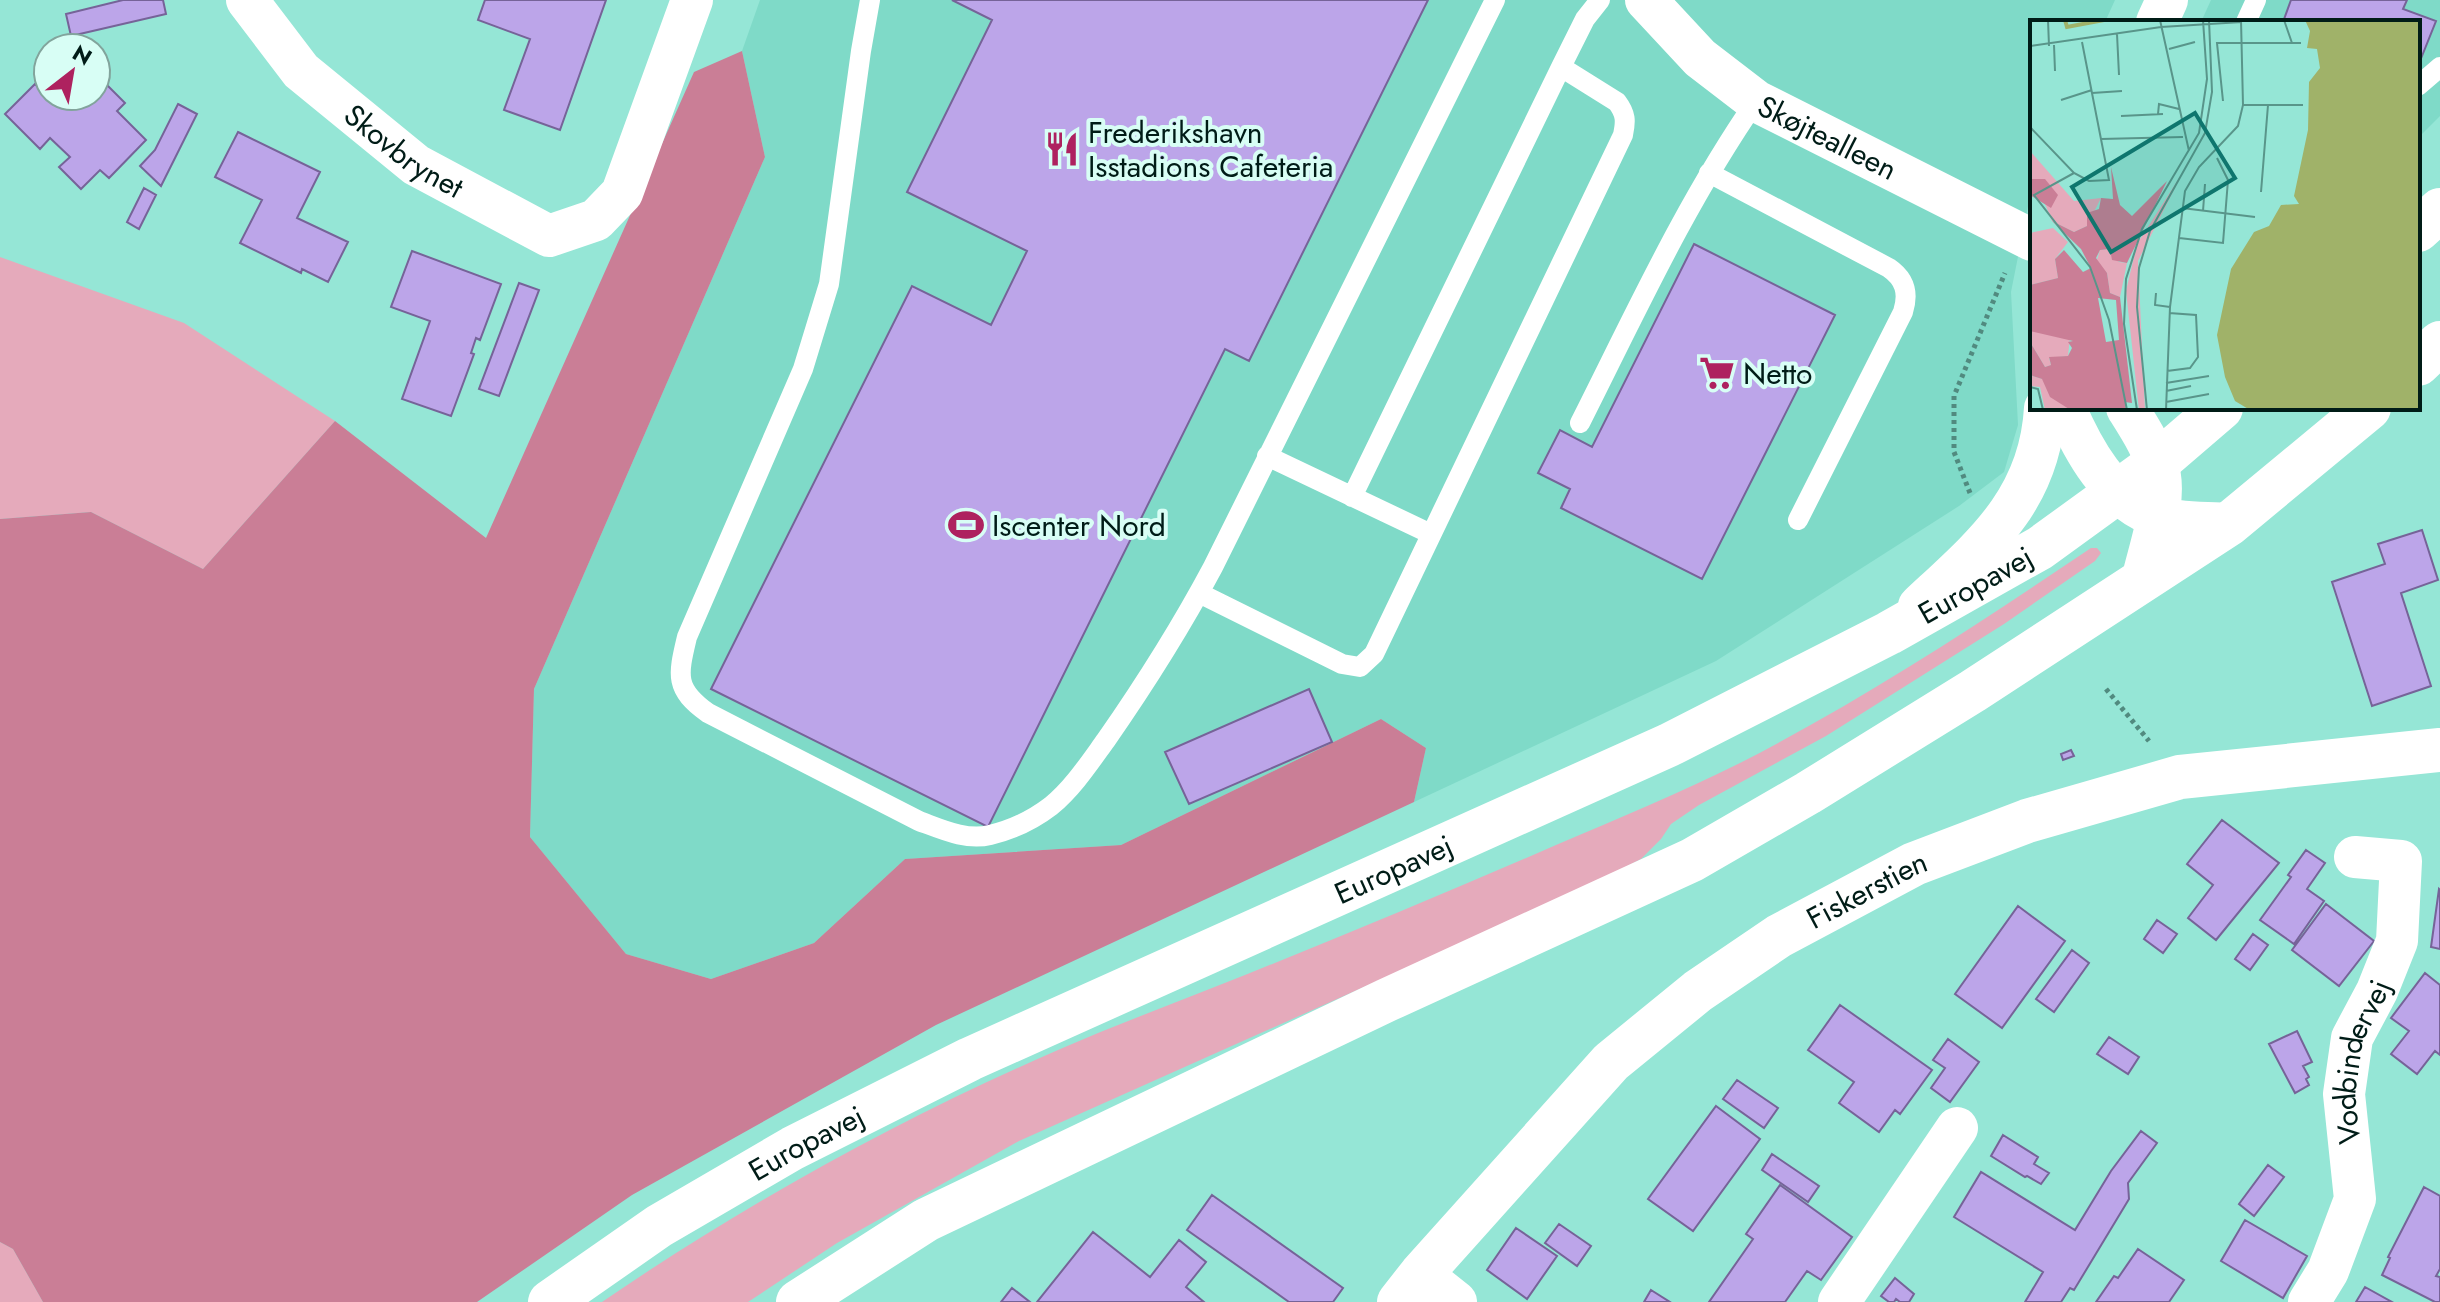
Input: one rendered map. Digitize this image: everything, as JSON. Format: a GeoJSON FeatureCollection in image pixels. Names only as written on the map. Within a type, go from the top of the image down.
{"type":"FeatureCollection","features":[{"type":"Feature","properties":{"kind":"main road"},"geometry":{"type":"LineString","coordinates":[[2420,228],[2440,210]]}},
{"type":"Feature","properties":{"kind":"main road"},"geometry":{"type":"LineString","coordinates":[[2420,362],[2440,343]]}},
{"type":"Feature","properties":{"kind":"main road","name":"Europavej"},"geometry":{"type":"LineString","coordinates":[[550,1302],[659,1226],[793,1148],[970,1059],[1669,745],[1889,633],[2040,548],[2157,463],[2219,410]]}},
{"type":"Feature","properties":{"kind":"main road"},"geometry":{"type":"LineString","coordinates":[[798,1302],[926,1220],[1387,1000],[1692,860],[1833,777],[2229,524],[2367,410]]}},
{"type":"Feature","properties":{"kind":"main road","name":"Fiskerstien"},"geometry":{"type":"LineString","coordinates":[[1410,1288],[1611,1062],[1698,991],[1779,936],[1914,864],[2027,821],[2180,777],[2440,750]]}},
{"type":"Feature","properties":{"kind":"street","name":"Skovbrynet"},"geometry":{"type":"LineString","coordinates":[[247,0],[301,71],[416,165],[549,236],[596,220],[622,193],[692,0]]}},
{"type":"Feature","properties":{"kind":"street","name":"Skøjtealleen"},"geometry":{"type":"LineString","coordinates":[[1646,0],[1700,58],[1756,101],[2027,237]]}},
{"type":"Feature","properties":{"kind":"street"},"geometry":{"type":"LineString","coordinates":[[1889,633],[1963,565],[2007,518],[2023,494],[2034,468],[2045,410]]}},
{"type":"Feature","properties":{"kind":"street"},"geometry":{"type":"LineString","coordinates":[[2066,410],[2088,455],[2117,492],[2135,506],[2157,517],[2229,524]]}},
{"type":"Feature","properties":{"kind":"street"},"geometry":{"type":"LineString","coordinates":[[2128,410],[2157,463],[2160,478],[2157,517],[2142,581]]}},
{"type":"Feature","properties":{"kind":"street","name":"Vodbindervej"},"geometry":{"type":"LineString","coordinates":[[2309,1302],[2328,1271],[2355,1199],[2344,1094],[2352,1038],[2377,991],[2397,941],[2401,861],[2355,857]]}},
{"type":"Feature","properties":{"kind":"street"},"geometry":{"type":"LineString","coordinates":[[1839,1302],[1957,1128]]}},
{"type":"Feature","properties":{"kind":"street"},"geometry":{"type":"LineString","coordinates":[[1410,1288],[1456,1302]]}},
{"type":"Feature","properties":{"kind":"lane"},"geometry":{"type":"LineString","coordinates":[[870,0],[829,284],[803,369],[687,637],[681,661],[681,681],[689,699],[708,713],[919,821],[955,834],[987,836],[1023,823],[1052,805],[1084,771],[1135,699],[1199,593],[1495,0]]}},
{"type":"Feature","properties":{"kind":"lane"},"geometry":{"type":"LineString","coordinates":[[1352,497],[1561,67],[1585,19],[1600,0]]}},
{"type":"Feature","properties":{"kind":"lane"},"geometry":{"type":"LineString","coordinates":[[2247,20],[2256,0]]}},
{"type":"Feature","properties":{"kind":"lane"},"geometry":{"type":"LineString","coordinates":[[1199,593],[1342,664],[1360,667],[1374,654],[1623,135],[1626,122],[1624,110],[1617,102],[1561,67]]}},
{"type":"Feature","properties":{"kind":"lane"},"geometry":{"type":"LineString","coordinates":[[2420,84],[2440,67]]}},
{"type":"Feature","properties":{"kind":"lane"},"geometry":{"type":"LineString","coordinates":[[1580,423],[1694,198],[1756,101]]}},
{"type":"Feature","properties":{"kind":"lane"},"geometry":{"type":"LineString","coordinates":[[1709,173],[1889,268],[1897,274],[1906,292],[1903,312],[1798,520]]}},
{"type":"Feature","properties":{"kind":"lane"},"geometry":{"type":"LineString","coordinates":[[1267,456],[1431,534]]}},
{"type":"Feature","properties":{"kind":"path"},"geometry":{"type":"LineString","coordinates":[[1972,497],[1954,452],[1954,396],[2027,237]]}},
{"type":"Feature","properties":{"kind":"path"},"geometry":{"type":"LineString","coordinates":[[2106,689],[2180,777]]}},
{"type":"Feature","properties":{"kind":"shaded area"},"geometry":{"type":"Polygon","coordinates":[[[760,0],[2115,0],[2106,20],[2030,20],[2030,196],[2011,292],[2018,425],[2004,472],[1959,506],[1716,661],[1414,802],[1426,748],[1381,719],[1121,845],[905,859],[814,943],[711,979],[626,954],[530,837],[534,689],[765,157],[742,51],[760,0]]]}},
{"type":"Feature","properties":{"kind":"shaded area"},"geometry":{"type":"Polygon","coordinates":[[[2211,0],[2440,0],[2440,116],[2420,136],[2420,20],[2202,20],[2211,0]]]}},
{"type":"Feature","properties":{"kind":"shaded area"},"geometry":{"type":"Polygon","coordinates":[[[742,51],[765,157],[534,689],[530,837],[626,954],[711,979],[814,943],[905,859],[1121,845],[1381,719],[1426,748],[1414,802],[936,1025],[632,1195],[477,1302],[43,1302],[13,1249],[0,1242],[0,519],[91,512],[203,569],[335,421],[486,538],[694,72],[742,51]]]}},
{"type":"Feature","properties":{"kind":"shaded area"},"geometry":{"type":"Polygon","coordinates":[[[0,257],[184,323],[335,421],[203,569],[91,512],[0,519],[0,257]]]}},
{"type":"Feature","properties":{"kind":"shaded area"},"geometry":{"type":"Polygon","coordinates":[[[2091,548],[2097,548],[2101,553],[2095,561],[2004,624],[1826,736],[1699,805],[1671,824],[1641,859],[1588,887],[1019,1141],[837,1243],[748,1302],[602,1302],[767,1197],[882,1134],[999,1077],[1105,1030],[1440,895],[1740,763],[1831,714],[1919,661],[2091,548]]]}},
{"type":"Feature","properties":{"kind":"shaded area"},"geometry":{"type":"Polygon","coordinates":[[[0,1242],[13,1249],[43,1302],[0,1302],[0,1242]]]}},
{"type":"Feature","properties":{"kind":"building"},"geometry":{"type":"Polygon","coordinates":[[[123,0],[163,0],[166,14],[88,32],[70,32],[66,14],[123,0]]]}},
{"type":"Feature","properties":{"kind":"building"},"geometry":{"type":"Polygon","coordinates":[[[485,0],[606,0],[560,130],[504,110],[530,39],[478,20],[485,0]]]}},
{"type":"Feature","properties":{"kind":"building","name":"Iscenter Nord"},"geometry":{"type":"Polygon","coordinates":[[[952,0],[1428,0],[1249,361],[1225,349],[988,827],[711,689],[912,286],[991,325],[1027,251],[907,192],[992,20],[952,0]]]}},
{"type":"Feature","properties":{"kind":"building"},"geometry":{"type":"Polygon","coordinates":[[[2291,0],[2407,0],[2403,9],[2436,21],[2420,61],[2420,20],[2284,20],[2291,0]]]}},
{"type":"Feature","properties":{"kind":"building"},"geometry":{"type":"Polygon","coordinates":[[[32,87],[32,112],[112,112],[112,90],[125,103],[117,111],[146,140],[109,178],[100,170],[81,189],[59,167],[70,157],[50,138],[40,149],[5,114],[32,87]]]}},
{"type":"Feature","properties":{"kind":"building"},"geometry":{"type":"Polygon","coordinates":[[[178,104],[197,114],[161,186],[140,166],[155,150],[178,104]]]}},
{"type":"Feature","properties":{"kind":"building"},"geometry":{"type":"Polygon","coordinates":[[[238,132],[320,172],[297,218],[348,242],[328,282],[302,269],[301,273],[240,243],[262,200],[215,177],[238,132]]]}},
{"type":"Feature","properties":{"kind":"building"},"geometry":{"type":"Polygon","coordinates":[[[144,188],[156,195],[139,229],[127,222],[144,188]]]}},
{"type":"Feature","properties":{"kind":"building","name":"Netto"},"geometry":{"type":"Polygon","coordinates":[[[1694,244],[1835,315],[1702,579],[1561,508],[1570,489],[1538,473],[1560,430],[1592,447],[1694,244]]]}},
{"type":"Feature","properties":{"kind":"building"},"geometry":{"type":"Polygon","coordinates":[[[412,251],[501,284],[480,340],[476,338],[471,353],[474,354],[451,416],[402,399],[430,321],[391,307],[412,251]]]}},
{"type":"Feature","properties":{"kind":"building"},"geometry":{"type":"Polygon","coordinates":[[[519,283],[539,290],[499,396],[479,389],[519,283]]]}},
{"type":"Feature","properties":{"kind":"building"},"geometry":{"type":"Polygon","coordinates":[[[2422,530],[2438,580],[2401,593],[2431,686],[2372,706],[2332,582],[2385,564],[2378,544],[2422,530]]]}},
{"type":"Feature","properties":{"kind":"building"},"geometry":{"type":"Polygon","coordinates":[[[1309,689],[1332,742],[1189,804],[1165,752],[1309,689]]]}},
{"type":"Feature","properties":{"kind":"building"},"geometry":{"type":"Polygon","coordinates":[[[2071,750],[2074,756],[2063,760],[2061,754],[2071,750]]]}},
{"type":"Feature","properties":{"kind":"building"},"geometry":{"type":"Polygon","coordinates":[[[2222,820],[2279,863],[2216,940],[2188,918],[2213,885],[2187,864],[2222,820]]]}},
{"type":"Feature","properties":{"kind":"building"},"geometry":{"type":"Polygon","coordinates":[[[2306,850],[2325,863],[2307,889],[2324,901],[2294,944],[2260,920],[2306,850]]]}},
{"type":"Feature","properties":{"kind":"building"},"geometry":{"type":"Polygon","coordinates":[[[2440,890],[2440,949],[2431,947],[2440,890]]]}},
{"type":"Feature","properties":{"kind":"building"},"geometry":{"type":"Polygon","coordinates":[[[2326,904],[2374,941],[2339,986],[2292,950],[2326,904]]]}},
{"type":"Feature","properties":{"kind":"building"},"geometry":{"type":"Polygon","coordinates":[[[2018,906],[2065,941],[2002,1028],[1955,994],[2018,906]]]}},
{"type":"Feature","properties":{"kind":"building"},"geometry":{"type":"Polygon","coordinates":[[[2157,920],[2177,934],[2163,953],[2144,939],[2157,920]]]}},
{"type":"Feature","properties":{"kind":"building"},"geometry":{"type":"Polygon","coordinates":[[[2253,934],[2268,945],[2250,970],[2235,959],[2253,934]]]}},
{"type":"Feature","properties":{"kind":"building"},"geometry":{"type":"Polygon","coordinates":[[[2072,950],[2089,963],[2054,1012],[2036,999],[2072,950]]]}},
{"type":"Feature","properties":{"kind":"building"},"geometry":{"type":"Polygon","coordinates":[[[2425,973],[2440,985],[2440,1055],[2435,1051],[2417,1074],[2391,1054],[2409,1031],[2391,1018],[2425,973]]]}},
{"type":"Feature","properties":{"kind":"building"},"geometry":{"type":"Polygon","coordinates":[[[1840,1005],[1932,1070],[1900,1114],[1895,1110],[1879,1132],[1839,1103],[1854,1082],[1808,1050],[1840,1005]]]}},
{"type":"Feature","properties":{"kind":"building"},"geometry":{"type":"Polygon","coordinates":[[[2297,1031],[2312,1062],[2303,1066],[2309,1077],[2306,1079],[2309,1085],[2295,1093],[2269,1044],[2297,1031]]]}},
{"type":"Feature","properties":{"kind":"building"},"geometry":{"type":"Polygon","coordinates":[[[2109,1037],[2139,1057],[2128,1074],[2097,1054],[2109,1037]]]}},
{"type":"Feature","properties":{"kind":"building"},"geometry":{"type":"Polygon","coordinates":[[[1948,1039],[1979,1062],[1950,1102],[1931,1088],[1945,1068],[1933,1060],[1948,1039]]]}},
{"type":"Feature","properties":{"kind":"building"},"geometry":{"type":"Polygon","coordinates":[[[1737,1080],[1778,1108],[1764,1128],[1723,1099],[1737,1080]]]}},
{"type":"Feature","properties":{"kind":"building"},"geometry":{"type":"Polygon","coordinates":[[[1716,1106],[1760,1139],[1693,1231],[1648,1199],[1716,1106]]]}},
{"type":"Feature","properties":{"kind":"building"},"geometry":{"type":"Polygon","coordinates":[[[2141,1131],[2157,1143],[2128,1183],[2129,1199],[2074,1290],[2070,1288],[2061,1302],[2025,1302],[2043,1272],[1954,1217],[1981,1172],[2075,1230],[2111,1171],[2141,1131]]]}},
{"type":"Feature","properties":{"kind":"building"},"geometry":{"type":"Polygon","coordinates":[[[2003,1135],[2038,1157],[2034,1164],[2049,1173],[2041,1184],[1991,1156],[2003,1135]]]}},
{"type":"Feature","properties":{"kind":"building"},"geometry":{"type":"Polygon","coordinates":[[[1772,1154],[1819,1186],[1808,1202],[1762,1170],[1772,1154]]]}},
{"type":"Feature","properties":{"kind":"building"},"geometry":{"type":"Polygon","coordinates":[[[2268,1165],[2284,1177],[2254,1216],[2239,1204],[2268,1165]]]}},
{"type":"Feature","properties":{"kind":"building"},"geometry":{"type":"Polygon","coordinates":[[[1780,1185],[1852,1237],[1821,1280],[1807,1271],[1785,1302],[1709,1302],[1753,1239],[1746,1234],[1780,1185]]]}},
{"type":"Feature","properties":{"kind":"building"},"geometry":{"type":"Polygon","coordinates":[[[2424,1187],[2440,1196],[2440,1269],[2436,1276],[2440,1277],[2440,1302],[2382,1275],[2424,1187]]]}},
{"type":"Feature","properties":{"kind":"building"},"geometry":{"type":"Polygon","coordinates":[[[1212,1195],[1343,1288],[1333,1302],[1289,1302],[1187,1230],[1212,1195]]]}},
{"type":"Feature","properties":{"kind":"building"},"geometry":{"type":"Polygon","coordinates":[[[2245,1220],[2307,1256],[2283,1298],[2221,1261],[2245,1220]]]}},
{"type":"Feature","properties":{"kind":"building"},"geometry":{"type":"Polygon","coordinates":[[[1559,1224],[1591,1246],[1577,1266],[1545,1243],[1559,1224]]]}},
{"type":"Feature","properties":{"kind":"building"},"geometry":{"type":"Polygon","coordinates":[[[1516,1228],[1557,1256],[1527,1299],[1487,1270],[1516,1228]]]}},
{"type":"Feature","properties":{"kind":"building"},"geometry":{"type":"Polygon","coordinates":[[[1093,1232],[1150,1277],[1179,1240],[1206,1262],[1186,1287],[1204,1302],[1037,1302],[1093,1232]]]}},
{"type":"Feature","properties":{"kind":"building"},"geometry":{"type":"Polygon","coordinates":[[[2138,1249],[2184,1280],[2169,1302],[2096,1302],[2114,1276],[2118,1278],[2138,1249]]]}},
{"type":"Feature","properties":{"kind":"building"},"geometry":{"type":"Polygon","coordinates":[[[1895,1278],[1914,1294],[1909,1302],[1896,1299],[1889,1302],[1881,1296],[1895,1278]]]}},
{"type":"Feature","properties":{"kind":"building"},"geometry":{"type":"Polygon","coordinates":[[[2365,1287],[2392,1302],[2356,1302],[2365,1287]]]}},
{"type":"Feature","properties":{"kind":"building"},"geometry":{"type":"Polygon","coordinates":[[[1012,1288],[1030,1302],[1001,1302],[1012,1288]]]}},
{"type":"Feature","properties":{"kind":"building"},"geometry":{"type":"Polygon","coordinates":[[[1651,1290],[1670,1302],[1644,1302],[1651,1290]]]}},
{"type":"Feature","properties":{"kind":"place","name":"Frederikshavn Isstadions Cafeteria"},"geometry":{"type":"Point","coordinates":[1062,149]}},
{"type":"Feature","properties":{"kind":"place","name":"Netto"},"geometry":{"type":"Point","coordinates":[1717,373]}},
{"type":"Feature","properties":{"kind":"place","name":"Iscenter Nord"},"geometry":{"type":"Point","coordinates":[966,525]}}]}
